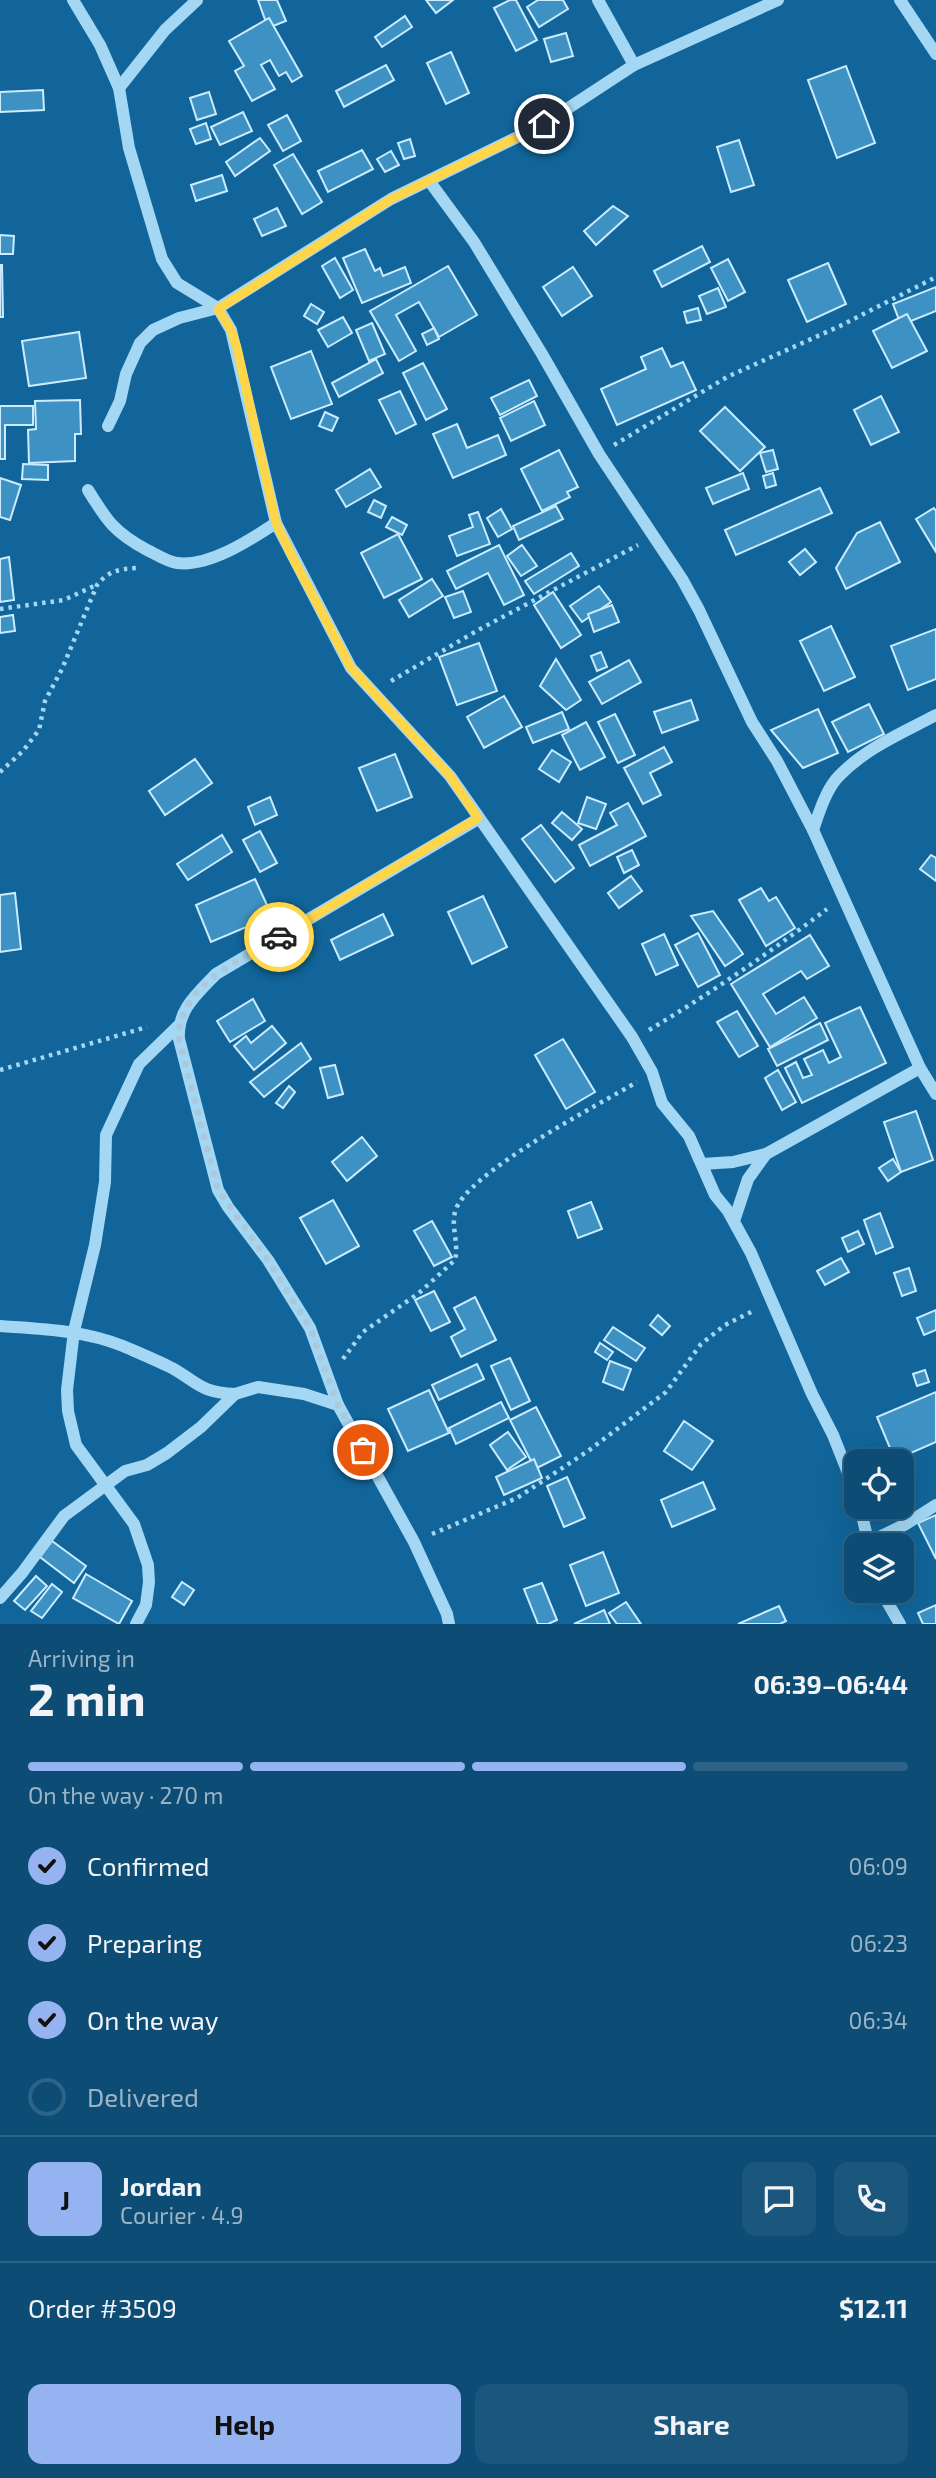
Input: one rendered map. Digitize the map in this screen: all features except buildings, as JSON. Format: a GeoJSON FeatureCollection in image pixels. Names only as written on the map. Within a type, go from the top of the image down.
{"type":"FeatureCollection","features":[{"type":"Feature","properties":{"kind":"street"},"geometry":{"type":"LineString","coordinates":[[73,0],[100,45],[119,89],[129,148],[162,259],[177,283],[218,309],[231,330],[276,523],[351,668],[450,776],[632,1037],[652,1072],[662,1103],[689,1136],[715,1195],[734,1221],[844,1463]]}},
{"type":"Feature","properties":{"kind":"street"},"geometry":{"type":"LineString","coordinates":[[119,89],[165,30],[197,0]]}},
{"type":"Feature","properties":{"kind":"street"},"geometry":{"type":"LineString","coordinates":[[598,0],[634,65]]}},
{"type":"Feature","properties":{"kind":"street"},"geometry":{"type":"LineString","coordinates":[[108,426],[121,401],[126,374],[140,343],[153,330],[179,318],[218,309],[391,199],[544,124],[634,65],[778,0]]}},
{"type":"Feature","properties":{"kind":"street"},"geometry":{"type":"LineString","coordinates":[[900,0],[936,54]]}},
{"type":"Feature","properties":{"kind":"street"},"geometry":{"type":"LineString","coordinates":[[430,182],[474,242],[542,354],[598,454],[682,579],[752,722],[777,761],[814,830],[920,1068],[936,1094]]}},
{"type":"Feature","properties":{"kind":"street"},"geometry":{"type":"LineString","coordinates":[[88,489],[116,531],[176,563],[200,560],[233,550],[276,523]]}},
{"type":"Feature","properties":{"kind":"street"},"geometry":{"type":"LineString","coordinates":[[814,830],[837,777],[882,742],[936,715]]}},
{"type":"Feature","properties":{"kind":"street"},"geometry":{"type":"LineString","coordinates":[[136,1624],[146,1605],[148,1565],[134,1524],[76,1445],[71,1428],[67,1390],[74,1331],[97,1232],[105,1182],[106,1135],[139,1064],[180,1021],[189,1002],[216,974],[478,818]]}},
{"type":"Feature","properties":{"kind":"street"},"geometry":{"type":"LineString","coordinates":[[180,1021],[179,1039],[218,1190],[268,1260],[310,1328],[338,1405],[414,1542],[449,1624]]}},
{"type":"Feature","properties":{"kind":"street"},"geometry":{"type":"LineString","coordinates":[[702,1164],[733,1162],[766,1154],[920,1068]]}},
{"type":"Feature","properties":{"kind":"street"},"geometry":{"type":"LineString","coordinates":[[734,1221],[748,1179],[766,1154]]}},
{"type":"Feature","properties":{"kind":"street"},"geometry":{"type":"LineString","coordinates":[[0,1326],[74,1331],[161,1362],[201,1389],[235,1394]]}},
{"type":"Feature","properties":{"kind":"street"},"geometry":{"type":"LineString","coordinates":[[0,1598],[64,1516],[125,1471],[146,1465],[167,1453],[201,1427],[235,1394],[258,1387],[304,1394],[338,1405]]}},
{"type":"Feature","properties":{"kind":"street"},"geometry":{"type":"LineString","coordinates":[[889,1533],[936,1505]]}},
{"type":"Feature","properties":{"kind":"street"},"geometry":{"type":"LineString","coordinates":[[888,1603],[900,1624]]}},
{"type":"Feature","properties":{"kind":"path"},"geometry":{"type":"LineString","coordinates":[[598,454],[727,377],[839,326],[936,277]]}},
{"type":"Feature","properties":{"kind":"path"},"geometry":{"type":"LineString","coordinates":[[372,693],[480,629],[654,537]]}},
{"type":"Feature","properties":{"kind":"path"},"geometry":{"type":"LineString","coordinates":[[0,772],[23,751],[39,730],[45,701],[97,585],[106,575],[122,569],[176,563]]}},
{"type":"Feature","properties":{"kind":"path"},"geometry":{"type":"LineString","coordinates":[[0,609],[64,600],[97,585]]}},
{"type":"Feature","properties":{"kind":"path"},"geometry":{"type":"LineString","coordinates":[[632,1037],[709,994],[761,959],[843,896]]}},
{"type":"Feature","properties":{"kind":"path"},"geometry":{"type":"LineString","coordinates":[[0,1070],[180,1021]]}},
{"type":"Feature","properties":{"kind":"path"},"geometry":{"type":"LineString","coordinates":[[328,1377],[363,1332],[419,1293],[455,1260],[457,1241],[454,1213],[476,1184],[532,1144],[652,1072]]}},
{"type":"Feature","properties":{"kind":"path"},"geometry":{"type":"LineString","coordinates":[[414,1542],[517,1498],[588,1451],[666,1392],[701,1344],[725,1325],[773,1302]]}},
{"type":"Feature","properties":{"kind":"way so far"},"geometry":{"type":"LineString","coordinates":[[279,937],[216,974],[189,1002],[178,1026],[179,1039],[218,1190],[268,1260],[310,1328],[338,1405],[363,1450]]}},
{"type":"Feature","properties":{"kind":"route"},"geometry":{"type":"LineString","coordinates":[[279,937],[478,818],[450,776],[351,668],[292,556],[276,523],[237,348],[231,330],[218,309],[391,199],[544,124]]}}]}
